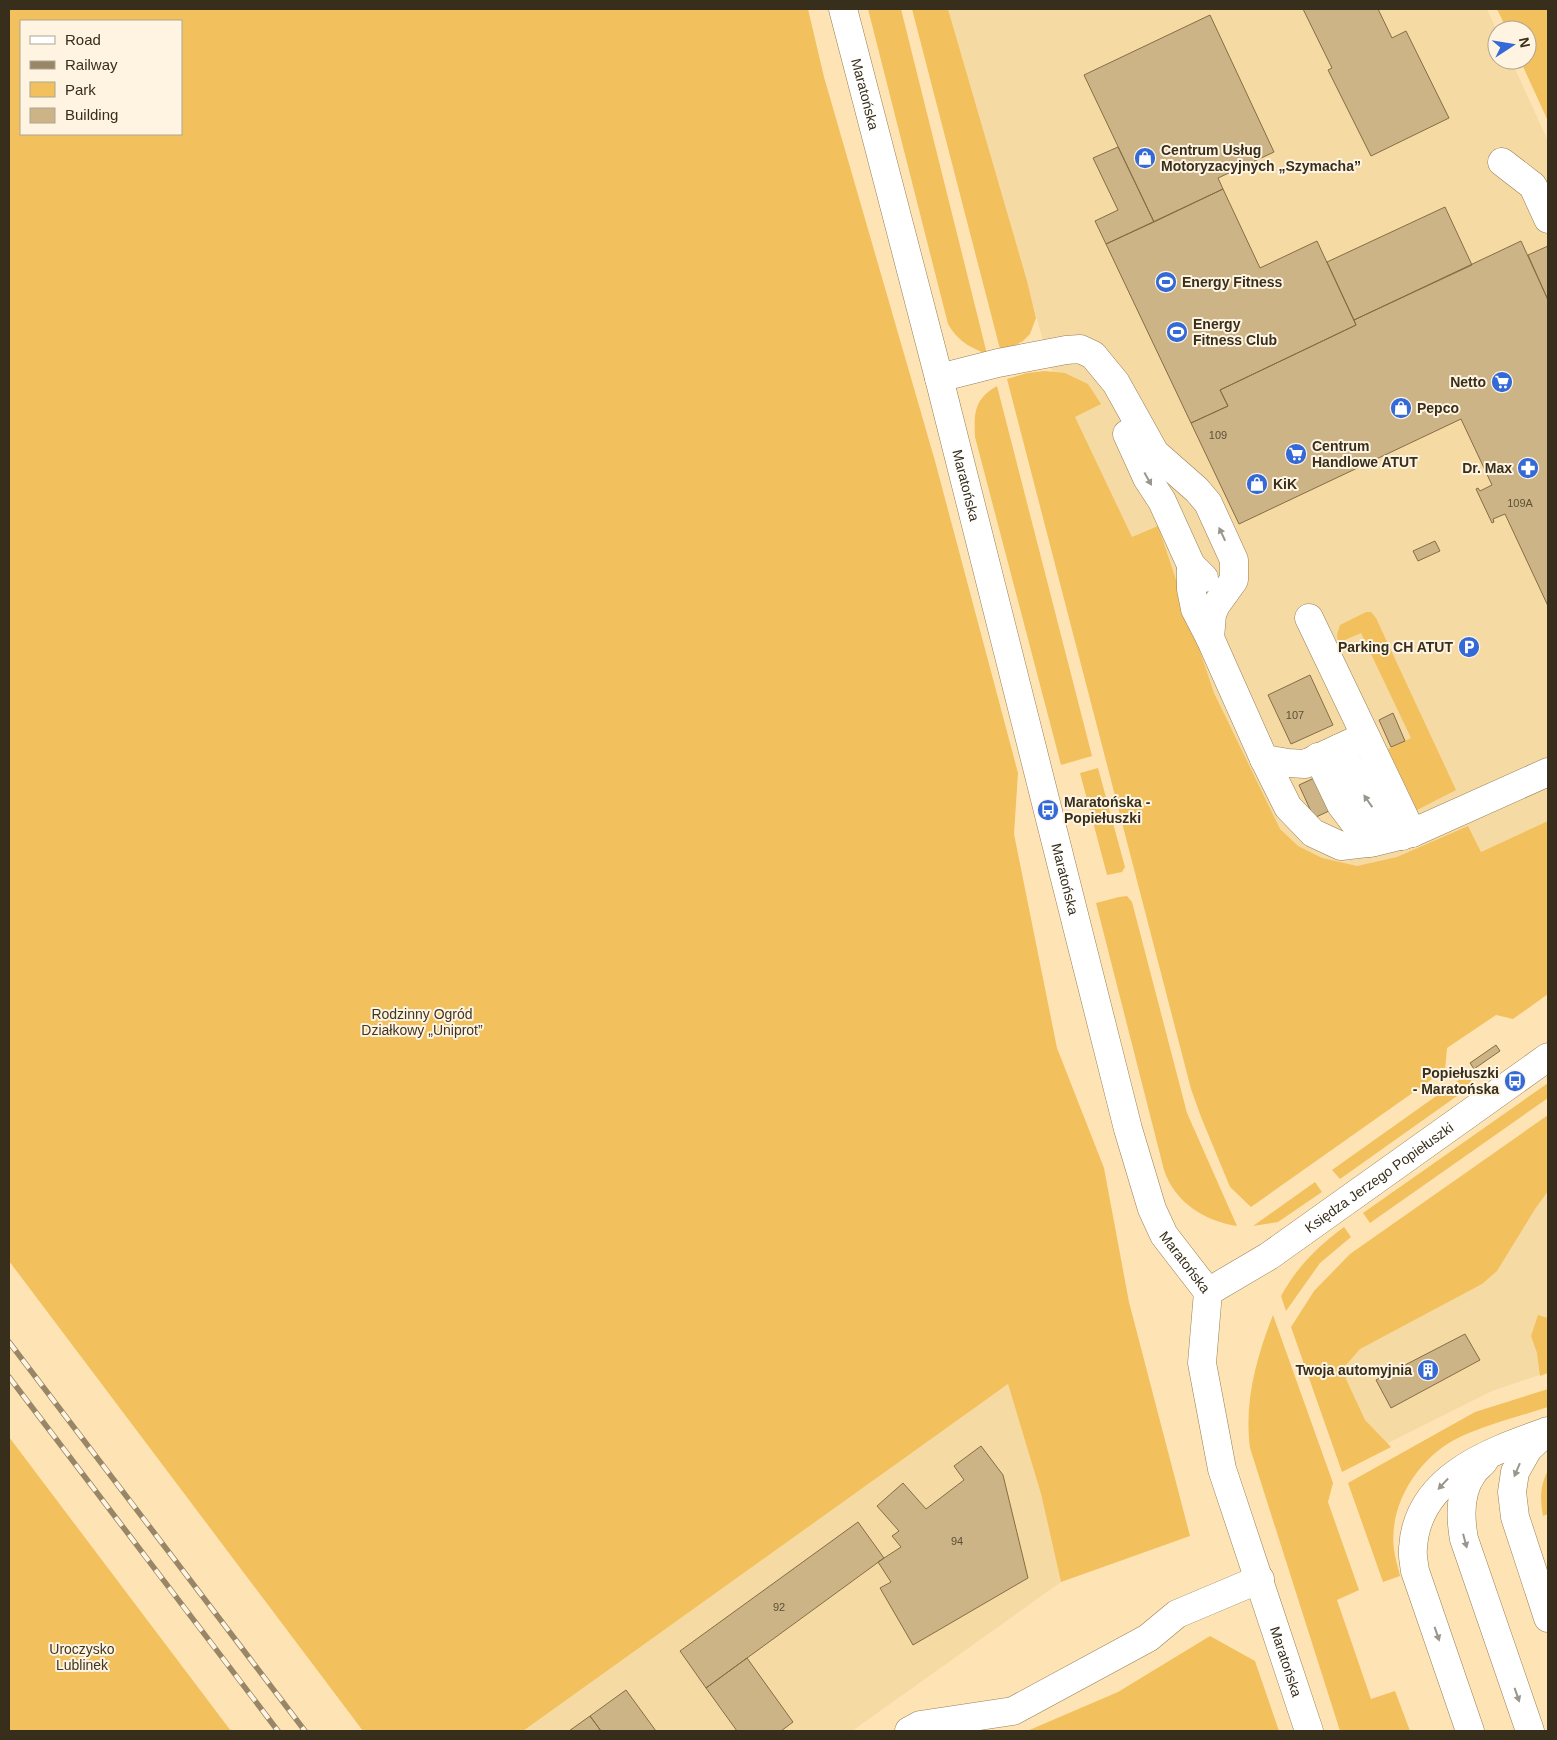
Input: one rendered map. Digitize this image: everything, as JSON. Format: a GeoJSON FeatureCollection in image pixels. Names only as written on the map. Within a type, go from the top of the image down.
{"type":"FeatureCollection","features":[{"type":"Feature","properties":{"kind":"main road","name":"Maratońska"},"geometry":{"type":"LineString","coordinates":[[843,9],[939,378],[1128,1129],[1152,1209],[1164,1235],[1208,1292],[1202,1363],[1222,1469],[1310,1731]]}},
{"type":"Feature","properties":{"kind":"main road"},"geometry":{"type":"LineString","coordinates":[[1502,162],[1534,186],[1548,219]]}},
{"type":"Feature","properties":{"kind":"main road"},"geometry":{"type":"LineString","coordinates":[[939,378],[998,363],[1066,350],[1080,349],[1093,355],[1116,383],[1155,453],[1197,490],[1208,503],[1234,560],[1234,580],[1216,605],[1212,614],[1210,638]]}},
{"type":"Feature","properties":{"kind":"main road"},"geometry":{"type":"LineString","coordinates":[[1093,355],[1147,478],[1162,501],[1191,565],[1203,577],[1212,581],[1223,583],[1234,580]]}},
{"type":"Feature","properties":{"kind":"main road"},"geometry":{"type":"LineString","coordinates":[[1191,565],[1191,589],[1195,609],[1288,807],[1313,833],[1341,846],[1370,843],[1407,834],[1548,772]]}},
{"type":"Feature","properties":{"kind":"main road"},"geometry":{"type":"LineString","coordinates":[[1309,618],[1366,736],[1407,834]]}},
{"type":"Feature","properties":{"kind":"main road"},"geometry":{"type":"LineString","coordinates":[[1264,759],[1305,764],[1366,736]]}},
{"type":"Feature","properties":{"kind":"main road"},"geometry":{"type":"LineString","coordinates":[[1329,752],[1370,805],[1407,834]]}},
{"type":"Feature","properties":{"kind":"main road"},"geometry":{"type":"LineString","coordinates":[[1329,752],[1341,805],[1370,843]]}},
{"type":"Feature","properties":{"kind":"main road","name":"Księdza Jerzego Popiełuszki"},"geometry":{"type":"LineString","coordinates":[[1208,1292],[1270,1256],[1548,1057]]}},
{"type":"Feature","properties":{"kind":"main road"},"geometry":{"type":"LineString","coordinates":[[1470,1731],[1415,1571],[1413,1548],[1418,1522],[1430,1499],[1449,1478],[1471,1463],[1494,1451],[1547,1432]]}},
{"type":"Feature","properties":{"kind":"main road"},"geometry":{"type":"LineString","coordinates":[[1547,1432],[1528,1449],[1515,1472],[1512,1492],[1515,1517],[1548,1618]]}},
{"type":"Feature","properties":{"kind":"main road"},"geometry":{"type":"LineString","coordinates":[[1494,1451],[1472,1473],[1463,1493],[1460,1518],[1464,1539],[1530,1731]]}},
{"type":"Feature","properties":{"kind":"main road"},"geometry":{"type":"LineString","coordinates":[[909,1731],[920,1725],[1013,1712],[1148,1638],[1177,1614],[1260,1579]]}},
{"type":"Feature","properties":{"kind":"shaded area"},"geometry":{"type":"Polygon","coordinates":[[[948,9],[1487,9],[1492,20],[1487,20],[1487,70],[1516,70],[1548,141],[1548,832],[1482,864],[1348,877],[1282,843],[1105,525],[1051,368],[948,9]]]}},
{"type":"Feature","properties":{"kind":"shaded area"},"geometry":{"type":"Polygon","coordinates":[[[1548,1179],[1548,1372],[1492,1391],[1372,1451],[1331,1359],[1548,1179]]]}},
{"type":"Feature","properties":{"kind":"shaded area"},"geometry":{"type":"Polygon","coordinates":[[[1008,1384],[1041,1494],[1061,1582],[852,1731],[523,1731],[1008,1384]]]}},
{"type":"Feature","properties":{"kind":"green space","name":"Rodzinny Ogród Działkowy „Uniprot”"},"geometry":{"type":"Polygon","coordinates":[[[9,9],[808,9],[824,77],[935,461],[1018,773],[1014,834],[1057,1048],[1104,1168],[1129,1302],[1190,1536],[1061,1582],[1041,1494],[1008,1384],[523,1731],[363,1731],[9,1261],[9,9]]]}},
{"type":"Feature","properties":{"kind":"green space"},"geometry":{"type":"Polygon","coordinates":[[[868,9],[901,9],[987,354],[964,343],[948,324],[868,9]]]}},
{"type":"Feature","properties":{"kind":"green space"},"geometry":{"type":"Polygon","coordinates":[[[912,9],[948,9],[1036,318],[1030,334],[1014,346],[1000,349],[912,9]]]}},
{"type":"Feature","properties":{"kind":"green space"},"geometry":{"type":"Polygon","coordinates":[[[1497,9],[1548,9],[1548,121],[1525,70],[1537,70],[1537,20],[1502,20],[1497,9]]]}},
{"type":"Feature","properties":{"kind":"green space"},"geometry":{"type":"Polygon","coordinates":[[[1045,371],[1065,373],[1088,384],[1101,404],[1075,417],[1132,537],[1158,526],[1214,693],[1280,829],[1298,846],[1322,858],[1357,866],[1397,857],[1468,826],[1481,852],[1548,821],[1548,994],[1513,1019],[1496,1015],[1447,1048],[1445,1070],[1251,1207],[1230,1187],[1191,1089],[1007,379],[1027,373],[1045,371]]]}},
{"type":"Feature","properties":{"kind":"green space"},"geometry":{"type":"Polygon","coordinates":[[[997,386],[1092,756],[1061,765],[975,437],[975,414],[977,407],[984,396],[997,386]]]}},
{"type":"Feature","properties":{"kind":"green space"},"geometry":{"type":"Polygon","coordinates":[[[1366,612],[1371,612],[1376,618],[1456,790],[1417,810],[1388,749],[1411,738],[1361,633],[1338,643],[1337,635],[1340,625],[1366,612]]]}},
{"type":"Feature","properties":{"kind":"green space"},"geometry":{"type":"Polygon","coordinates":[[[1098,768],[1125,867],[1122,872],[1107,875],[1080,773],[1098,768]]]}},
{"type":"Feature","properties":{"kind":"green space"},"geometry":{"type":"Polygon","coordinates":[[[1127,896],[1132,902],[1187,1113],[1237,1226],[1225,1224],[1203,1215],[1183,1201],[1169,1182],[1164,1170],[1096,903],[1127,896]]]}},
{"type":"Feature","properties":{"kind":"green space"},"geometry":{"type":"Polygon","coordinates":[[[1463,1077],[1469,1078],[1474,1084],[1340,1179],[1332,1170],[1463,1077]]]}},
{"type":"Feature","properties":{"kind":"green space"},"geometry":{"type":"Polygon","coordinates":[[[1548,1083],[1548,1098],[1370,1223],[1363,1213],[1548,1083]]]}},
{"type":"Feature","properties":{"kind":"green space"},"geometry":{"type":"Polygon","coordinates":[[[1548,1115],[1548,1191],[1497,1271],[1482,1284],[1360,1349],[1346,1365],[1346,1379],[1365,1420],[1391,1447],[1342,1472],[1291,1327],[1314,1291],[1350,1254],[1548,1115]]]}},
{"type":"Feature","properties":{"kind":"green space"},"geometry":{"type":"Polygon","coordinates":[[[1315,1182],[1322,1192],[1278,1222],[1253,1226],[1315,1182]]]}},
{"type":"Feature","properties":{"kind":"green space"},"geometry":{"type":"Polygon","coordinates":[[[1344,1227],[1351,1237],[1320,1263],[1286,1311],[1281,1296],[1294,1276],[1316,1250],[1344,1227]]]}},
{"type":"Feature","properties":{"kind":"green space"},"geometry":{"type":"Polygon","coordinates":[[[1273,1315],[1333,1483],[1328,1502],[1359,1590],[1337,1600],[1371,1699],[1395,1691],[1410,1731],[1340,1731],[1250,1448],[1250,1397],[1261,1348],[1273,1315]]]}},
{"type":"Feature","properties":{"kind":"green space"},"geometry":{"type":"Polygon","coordinates":[[[1538,1315],[1548,1318],[1548,1373],[1540,1376],[1537,1353],[1531,1336],[1538,1315]]]}},
{"type":"Feature","properties":{"kind":"green space"},"geometry":{"type":"Polygon","coordinates":[[[1548,1389],[1548,1407],[1462,1436],[1447,1444],[1420,1468],[1410,1482],[1396,1515],[1393,1532],[1394,1550],[1400,1576],[1383,1582],[1348,1483],[1475,1412],[1548,1389]]]}},
{"type":"Feature","properties":{"kind":"green space","name":"Uroczysko Lublinek"},"geometry":{"type":"Polygon","coordinates":[[[9,1437],[231,1731],[9,1731],[9,1437]]]}},
{"type":"Feature","properties":{"kind":"green space"},"geometry":{"type":"Polygon","coordinates":[[[1548,1470],[1548,1514],[1543,1516],[1541,1492],[1548,1470]]]}},
{"type":"Feature","properties":{"kind":"green space"},"geometry":{"type":"Polygon","coordinates":[[[1210,1636],[1255,1661],[1279,1731],[1027,1731],[1118,1692],[1210,1636]]]}},
{"type":"Feature","properties":{"kind":"building"},"geometry":{"type":"Polygon","coordinates":[[[1303,9],[1378,9],[1392,38],[1406,31],[1449,118],[1371,156],[1328,70],[1332,68],[1303,9]]]}},
{"type":"Feature","properties":{"kind":"building"},"geometry":{"type":"Polygon","coordinates":[[[1210,15],[1274,152],[1218,178],[1223,189],[1154,222],[1084,75],[1210,15]]]}},
{"type":"Feature","properties":{"kind":"building"},"geometry":{"type":"Polygon","coordinates":[[[1118,147],[1154,222],[1106,244],[1095,221],[1118,210],[1093,158],[1118,147]]]}},
{"type":"Feature","properties":{"kind":"building"},"geometry":{"type":"Polygon","coordinates":[[[1223,189],[1260,268],[1317,241],[1356,325],[1220,390],[1228,406],[1191,423],[1106,244],[1223,189]]]}},
{"type":"Feature","properties":{"kind":"building"},"geometry":{"type":"Polygon","coordinates":[[[1445,207],[1472,265],[1354,320],[1327,262],[1445,207]]]}},
{"type":"Feature","properties":{"kind":"building","name":"Centrum Handlowe ATUT"},"geometry":{"type":"Polygon","coordinates":[[[1521,241],[1548,300],[1548,606],[1505,514],[1493,519],[1494,522],[1492,523],[1476,489],[1478,488],[1480,491],[1492,485],[1461,419],[1239,524],[1191,423],[1228,406],[1220,390],[1356,325],[1354,320],[1521,241]]]}},
{"type":"Feature","properties":{"kind":"building"},"geometry":{"type":"Polygon","coordinates":[[[1548,246],[1548,300],[1528,255],[1548,246]]]}},
{"type":"Feature","properties":{"kind":"building"},"geometry":{"type":"Polygon","coordinates":[[[1435,541],[1440,551],[1418,561],[1413,551],[1435,541]]]}},
{"type":"Feature","properties":{"kind":"building"},"geometry":{"type":"Polygon","coordinates":[[[1310,675],[1333,725],[1291,744],[1268,695],[1310,675]]]}},
{"type":"Feature","properties":{"kind":"building"},"geometry":{"type":"Polygon","coordinates":[[[1393,713],[1405,741],[1391,747],[1379,720],[1393,713]]]}},
{"type":"Feature","properties":{"kind":"building"},"geometry":{"type":"Polygon","coordinates":[[[1364,755],[1378,788],[1314,818],[1299,785],[1364,755]]]}},
{"type":"Feature","properties":{"kind":"building"},"geometry":{"type":"Polygon","coordinates":[[[1496,1045],[1500,1051],[1474,1069],[1470,1063],[1496,1045]]]}},
{"type":"Feature","properties":{"kind":"building","name":"Twoja automyjnia"},"geometry":{"type":"Polygon","coordinates":[[[1465,1334],[1480,1360],[1391,1408],[1376,1380],[1465,1334]]]}},
{"type":"Feature","properties":{"kind":"building"},"geometry":{"type":"Polygon","coordinates":[[[981,1446],[1003,1475],[1028,1578],[913,1645],[880,1588],[891,1582],[878,1562],[901,1547],[892,1536],[899,1531],[877,1506],[903,1483],[926,1509],[964,1480],[954,1466],[981,1446]]]}},
{"type":"Feature","properties":{"kind":"building"},"geometry":{"type":"Polygon","coordinates":[[[858,1522],[884,1558],[706,1688],[680,1651],[858,1522]]]}},
{"type":"Feature","properties":{"kind":"building"},"geometry":{"type":"Polygon","coordinates":[[[747,1658],[793,1722],[781,1731],[737,1731],[706,1688],[747,1658]]]}},
{"type":"Feature","properties":{"kind":"building"},"geometry":{"type":"Polygon","coordinates":[[[626,1690],[656,1731],[601,1731],[590,1716],[626,1690]]]}},
{"type":"Feature","properties":{"kind":"building"},"geometry":{"type":"Polygon","coordinates":[[[590,1716],[601,1731],[569,1731],[590,1716]]]}},
{"type":"Feature","properties":{"kind":"railway"},"geometry":{"type":"LineString","coordinates":[[9,1342],[305,1731]]}},
{"type":"Feature","properties":{"kind":"railway"},"geometry":{"type":"LineString","coordinates":[[9,1377],[278,1731]]}},
{"type":"Feature","properties":{"kind":"place","name":"Centrum Usług Motoryzacyjnych „Szymacha”"},"geometry":{"type":"Point","coordinates":[1145,158]}},
{"type":"Feature","properties":{"kind":"place","name":"Energy Fitness"},"geometry":{"type":"Point","coordinates":[1166,282]}},
{"type":"Feature","properties":{"kind":"place","name":"Energy Fitness Club"},"geometry":{"type":"Point","coordinates":[1177,332]}},
{"type":"Feature","properties":{"kind":"place","name":"Netto"},"geometry":{"type":"Point","coordinates":[1502,382]}},
{"type":"Feature","properties":{"kind":"place","name":"Pepco"},"geometry":{"type":"Point","coordinates":[1401,408]}},
{"type":"Feature","properties":{"kind":"place","name":"Centrum Handlowe ATUT"},"geometry":{"type":"Point","coordinates":[1296,454]}},
{"type":"Feature","properties":{"kind":"place","name":"Dr. Max"},"geometry":{"type":"Point","coordinates":[1528,468]}},
{"type":"Feature","properties":{"kind":"place","name":"KiK"},"geometry":{"type":"Point","coordinates":[1257,484]}},
{"type":"Feature","properties":{"kind":"place","name":"Parking CH ATUT"},"geometry":{"type":"Point","coordinates":[1469,647]}},
{"type":"Feature","properties":{"kind":"place","name":"Maratońska - Popiełuszki"},"geometry":{"type":"Point","coordinates":[1048,810]}},
{"type":"Feature","properties":{"kind":"place","name":"Popiełuszki - Maratońska"},"geometry":{"type":"Point","coordinates":[1515,1081]}},
{"type":"Feature","properties":{"kind":"place","name":"Twoja automyjnia"},"geometry":{"type":"Point","coordinates":[1428,1370]}}]}
